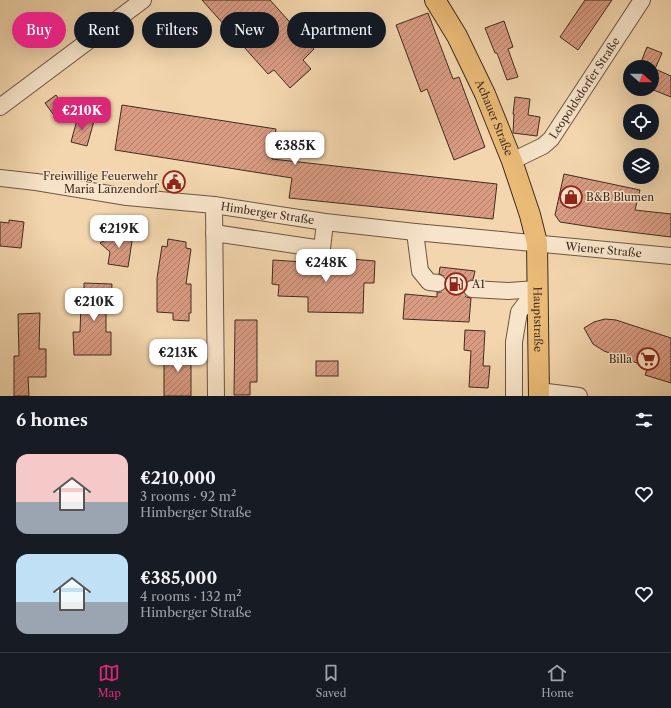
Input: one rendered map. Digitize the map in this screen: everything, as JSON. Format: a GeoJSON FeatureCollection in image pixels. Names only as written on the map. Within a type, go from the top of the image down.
{"type":"FeatureCollection","features":[{"type":"Feature","properties":{"kind":"main road","name":"Achauer Straße"},"geometry":{"type":"LineString","coordinates":[[435,0],[457,36],[485,94],[512,160],[530,215],[536,243]]}},
{"type":"Feature","properties":{"kind":"main road","name":"Hauptstraße"},"geometry":{"type":"LineString","coordinates":[[536,243],[539,394]]}},
{"type":"Feature","properties":{"kind":"street"},"geometry":{"type":"LineString","coordinates":[[0,107],[143,0]]}},
{"type":"Feature","properties":{"kind":"street","name":"Leopoldsdorfer Straße"},"geometry":{"type":"LineString","coordinates":[[512,160],[543,146],[551,139],[642,0]]}},
{"type":"Feature","properties":{"kind":"street","name":"Himberger Straße"},"geometry":{"type":"LineString","coordinates":[[0,178],[36,182],[127,197],[214,205],[325,222],[536,243]]}},
{"type":"Feature","properties":{"kind":"street"},"geometry":{"type":"LineString","coordinates":[[214,205],[216,396]]}},
{"type":"Feature","properties":{"kind":"street"},"geometry":{"type":"LineString","coordinates":[[214,233],[322,249],[325,222]]}},
{"type":"Feature","properties":{"kind":"street"},"geometry":{"type":"LineString","coordinates":[[415,232],[420,271],[429,282],[438,283]]}},
{"type":"Feature","properties":{"kind":"street","name":"Wiener Straße"},"geometry":{"type":"LineString","coordinates":[[536,243],[671,256]]}},
{"type":"Feature","properties":{"kind":"street"},"geometry":{"type":"LineString","coordinates":[[472,289],[508,291],[537,289]]}},
{"type":"Feature","properties":{"kind":"street"},"geometry":{"type":"LineString","coordinates":[[514,396],[514,342],[519,312],[537,289]]}},
{"type":"Feature","properties":{"kind":"street"},"geometry":{"type":"LineString","coordinates":[[539,394],[580,396]]}},
{"type":"Feature","properties":{"kind":"building"},"geometry":{"type":"Polygon","coordinates":[[[202,0],[270,0],[287,19],[287,48],[314,49],[303,60],[311,69],[290,88],[274,70],[268,74],[245,48],[279,48],[279,12],[220,12],[220,20],[202,0]]]}},
{"type":"Feature","properties":{"kind":"building"},"geometry":{"type":"Polygon","coordinates":[[[585,0],[612,0],[578,50],[560,37],[585,0]]]}},
{"type":"Feature","properties":{"kind":"building"},"geometry":{"type":"Polygon","coordinates":[[[428,13],[453,79],[459,77],[485,147],[454,160],[427,89],[421,92],[396,25],[428,13]]]}},
{"type":"Feature","properties":{"kind":"building"},"geometry":{"type":"Polygon","coordinates":[[[504,21],[513,47],[508,49],[518,77],[507,80],[497,53],[495,53],[485,28],[504,21]]]}},
{"type":"Feature","properties":{"kind":"building"},"geometry":{"type":"Polygon","coordinates":[[[647,47],[662,53],[659,60],[642,60],[647,47]]]}},
{"type":"Feature","properties":{"kind":"building"},"geometry":{"type":"Polygon","coordinates":[[[659,71],[671,76],[671,97],[659,92],[659,71]]]}},
{"type":"Feature","properties":{"kind":"building"},"geometry":{"type":"Polygon","coordinates":[[[56,95],[64,107],[53,114],[45,103],[56,95]]]}},
{"type":"Feature","properties":{"kind":"building"},"geometry":{"type":"Polygon","coordinates":[[[515,97],[530,99],[528,115],[540,117],[537,136],[513,133],[515,97]]]}},
{"type":"Feature","properties":{"kind":"building"},"geometry":{"type":"Polygon","coordinates":[[[122,105],[276,129],[272,159],[497,184],[493,219],[289,198],[292,178],[115,150],[122,105]]]}},
{"type":"Feature","properties":{"kind":"building"},"geometry":{"type":"Polygon","coordinates":[[[78,116],[94,121],[87,146],[71,142],[78,116]]]}},
{"type":"Feature","properties":{"kind":"building"},"geometry":{"type":"Polygon","coordinates":[[[564,174],[640,190],[635,210],[671,214],[671,237],[560,222],[555,215],[564,174]]]}},
{"type":"Feature","properties":{"kind":"building"},"geometry":{"type":"Polygon","coordinates":[[[9,220],[24,222],[21,248],[0,246],[0,222],[9,223],[9,220]]]}},
{"type":"Feature","properties":{"kind":"building"},"geometry":{"type":"Polygon","coordinates":[[[113,233],[133,235],[128,267],[108,264],[110,252],[100,243],[112,237],[113,233]]]}},
{"type":"Feature","properties":{"kind":"building"},"geometry":{"type":"Polygon","coordinates":[[[168,239],[186,242],[186,248],[191,249],[186,284],[191,284],[191,313],[189,313],[189,321],[173,320],[173,313],[157,312],[157,278],[162,246],[167,247],[168,239]]]}},
{"type":"Feature","properties":{"kind":"building"},"geometry":{"type":"Polygon","coordinates":[[[327,257],[375,261],[374,283],[364,283],[363,313],[308,312],[308,297],[278,296],[279,285],[272,284],[273,260],[319,263],[319,258],[327,257]]]}},
{"type":"Feature","properties":{"kind":"building"},"geometry":{"type":"Polygon","coordinates":[[[440,267],[475,271],[473,280],[467,281],[463,288],[466,297],[471,298],[469,322],[403,319],[405,294],[437,297],[437,292],[442,292],[446,288],[447,280],[444,276],[439,274],[440,267]]]}},
{"type":"Feature","properties":{"kind":"building"},"geometry":{"type":"Polygon","coordinates":[[[84,283],[112,284],[111,302],[106,301],[106,332],[111,332],[111,355],[74,355],[73,332],[80,332],[81,304],[84,304],[84,283]]]}},
{"type":"Feature","properties":{"kind":"building"},"geometry":{"type":"Polygon","coordinates":[[[40,313],[39,349],[46,349],[46,377],[28,377],[29,396],[14,396],[14,356],[19,356],[18,314],[40,313]]]}},
{"type":"Feature","properties":{"kind":"building","name":"Billa"},"geometry":{"type":"Polygon","coordinates":[[[605,319],[616,320],[671,338],[671,383],[645,375],[648,367],[604,351],[593,344],[584,328],[594,322],[605,319]]]}},
{"type":"Feature","properties":{"kind":"building"},"geometry":{"type":"Polygon","coordinates":[[[235,320],[257,320],[257,382],[250,382],[250,395],[234,395],[235,320]]]}},
{"type":"Feature","properties":{"kind":"building"},"geometry":{"type":"Polygon","coordinates":[[[465,330],[485,331],[483,366],[490,366],[488,388],[469,387],[471,351],[464,350],[465,330]]]}},
{"type":"Feature","properties":{"kind":"building"},"geometry":{"type":"Polygon","coordinates":[[[170,348],[191,348],[191,396],[164,396],[164,363],[170,362],[170,348]]]}},
{"type":"Feature","properties":{"kind":"building"},"geometry":{"type":"Polygon","coordinates":[[[316,361],[338,361],[338,376],[316,376],[316,361]]]}},
{"type":"Feature","properties":{"kind":"tunnel"},"geometry":{"type":"LineString","coordinates":[[438,283],[472,289]]}},
{"type":"Feature","properties":{"kind":"place","name":"Freiwillige Feuerwehr Maria Lanzendorf"},"geometry":{"type":"Point","coordinates":[174,182]}},
{"type":"Feature","properties":{"kind":"place","name":"B&B Blumen"},"geometry":{"type":"Point","coordinates":[571,197]}},
{"type":"Feature","properties":{"kind":"place","name":"A1"},"geometry":{"type":"Point","coordinates":[456,284]}},
{"type":"Feature","properties":{"kind":"place","name":"Billa"},"geometry":{"type":"Point","coordinates":[648,359]}}]}
